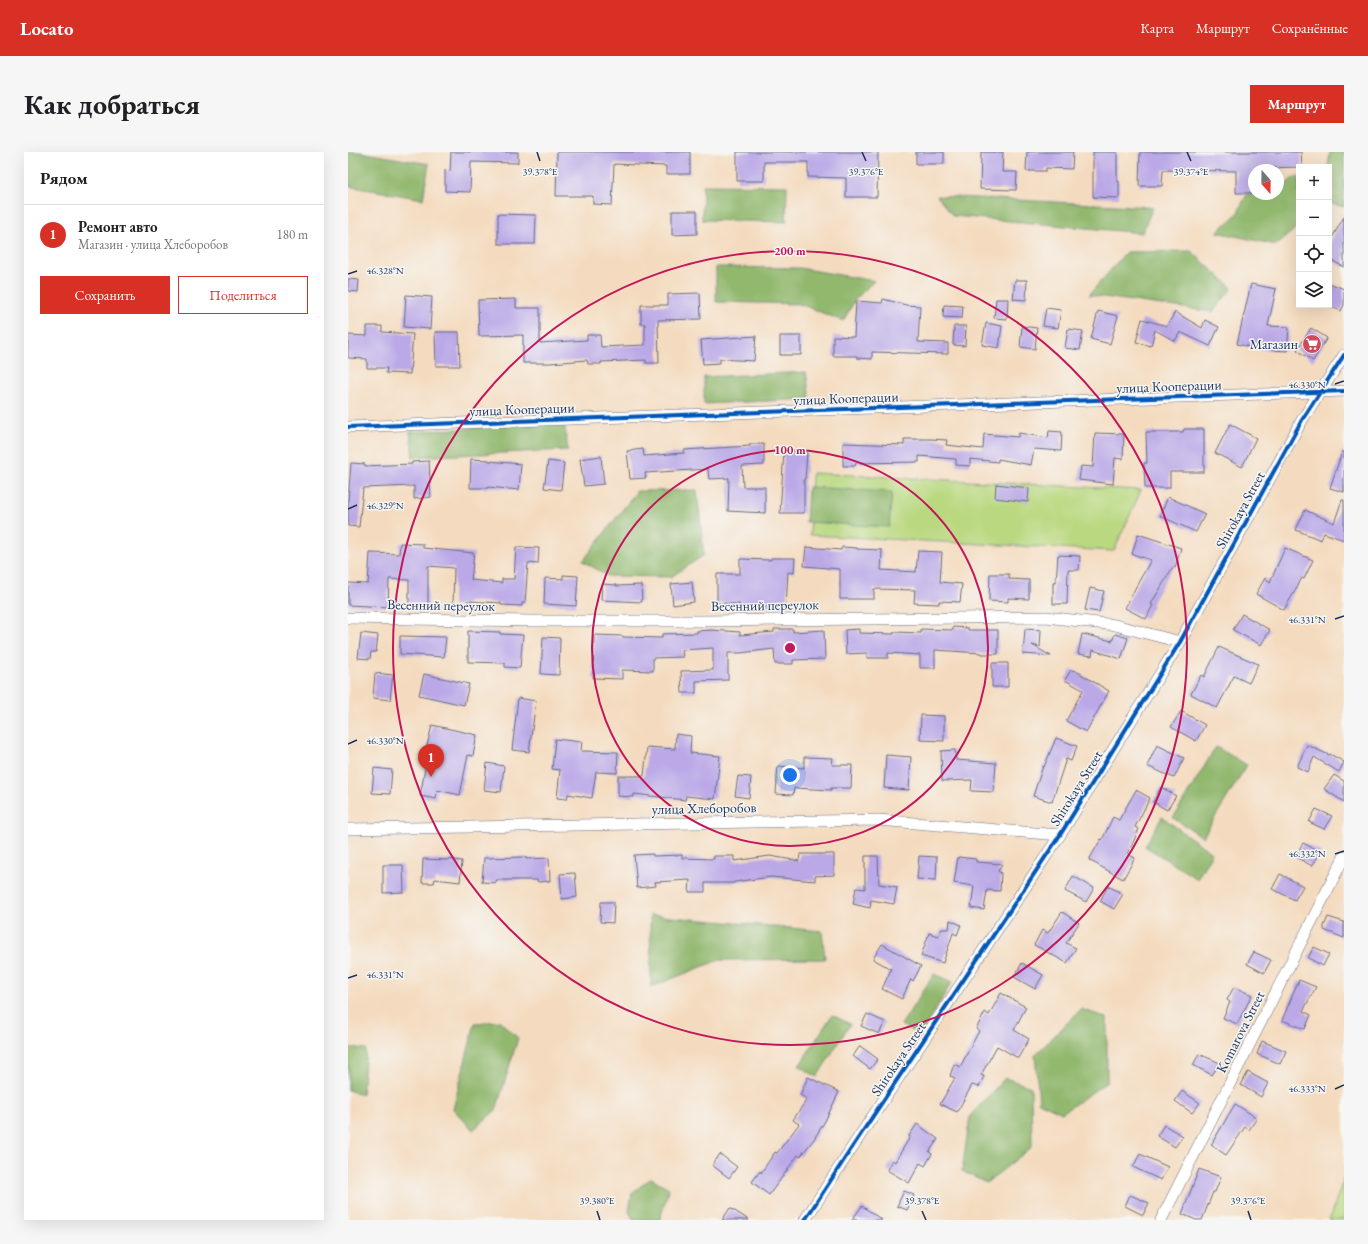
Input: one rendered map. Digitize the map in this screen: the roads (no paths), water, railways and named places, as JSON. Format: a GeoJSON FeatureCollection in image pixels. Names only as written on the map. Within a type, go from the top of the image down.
{"type":"FeatureCollection","features":[{"type":"Feature","properties":{"kind":"street","name":"Shirokaya Street"},"geometry":{"type":"LineString","coordinates":[[805,1220],[857,1139],[1060,835],[1180,642],[1302,420],[1344,355]]}},
{"type":"Feature","properties":{"kind":"street","name":"улица Кооперации"},"geometry":{"type":"LineString","coordinates":[[348,427],[1344,391]]}},
{"type":"Feature","properties":{"kind":"street","name":"Весенний переулок"},"geometry":{"type":"LineString","coordinates":[[348,618],[647,621],[1046,617],[1115,625],[1180,642]]}},
{"type":"Feature","properties":{"kind":"street","name":"улица Хлеборобов"},"geometry":{"type":"LineString","coordinates":[[348,829],[878,820],[1060,835]]}},
{"type":"Feature","properties":{"kind":"street","name":"Komarova Street"},"geometry":{"type":"LineString","coordinates":[[1161,1220],[1344,857]]}},
{"type":"Feature","properties":{"kind":"place","name":"Магазин"},"geometry":{"type":"Point","coordinates":[1312,344]}},
{"type":"Feature","properties":{"kind":"place","name":"Ремонт авто"},"geometry":{"type":"Point","coordinates":[431,777]}}]}
